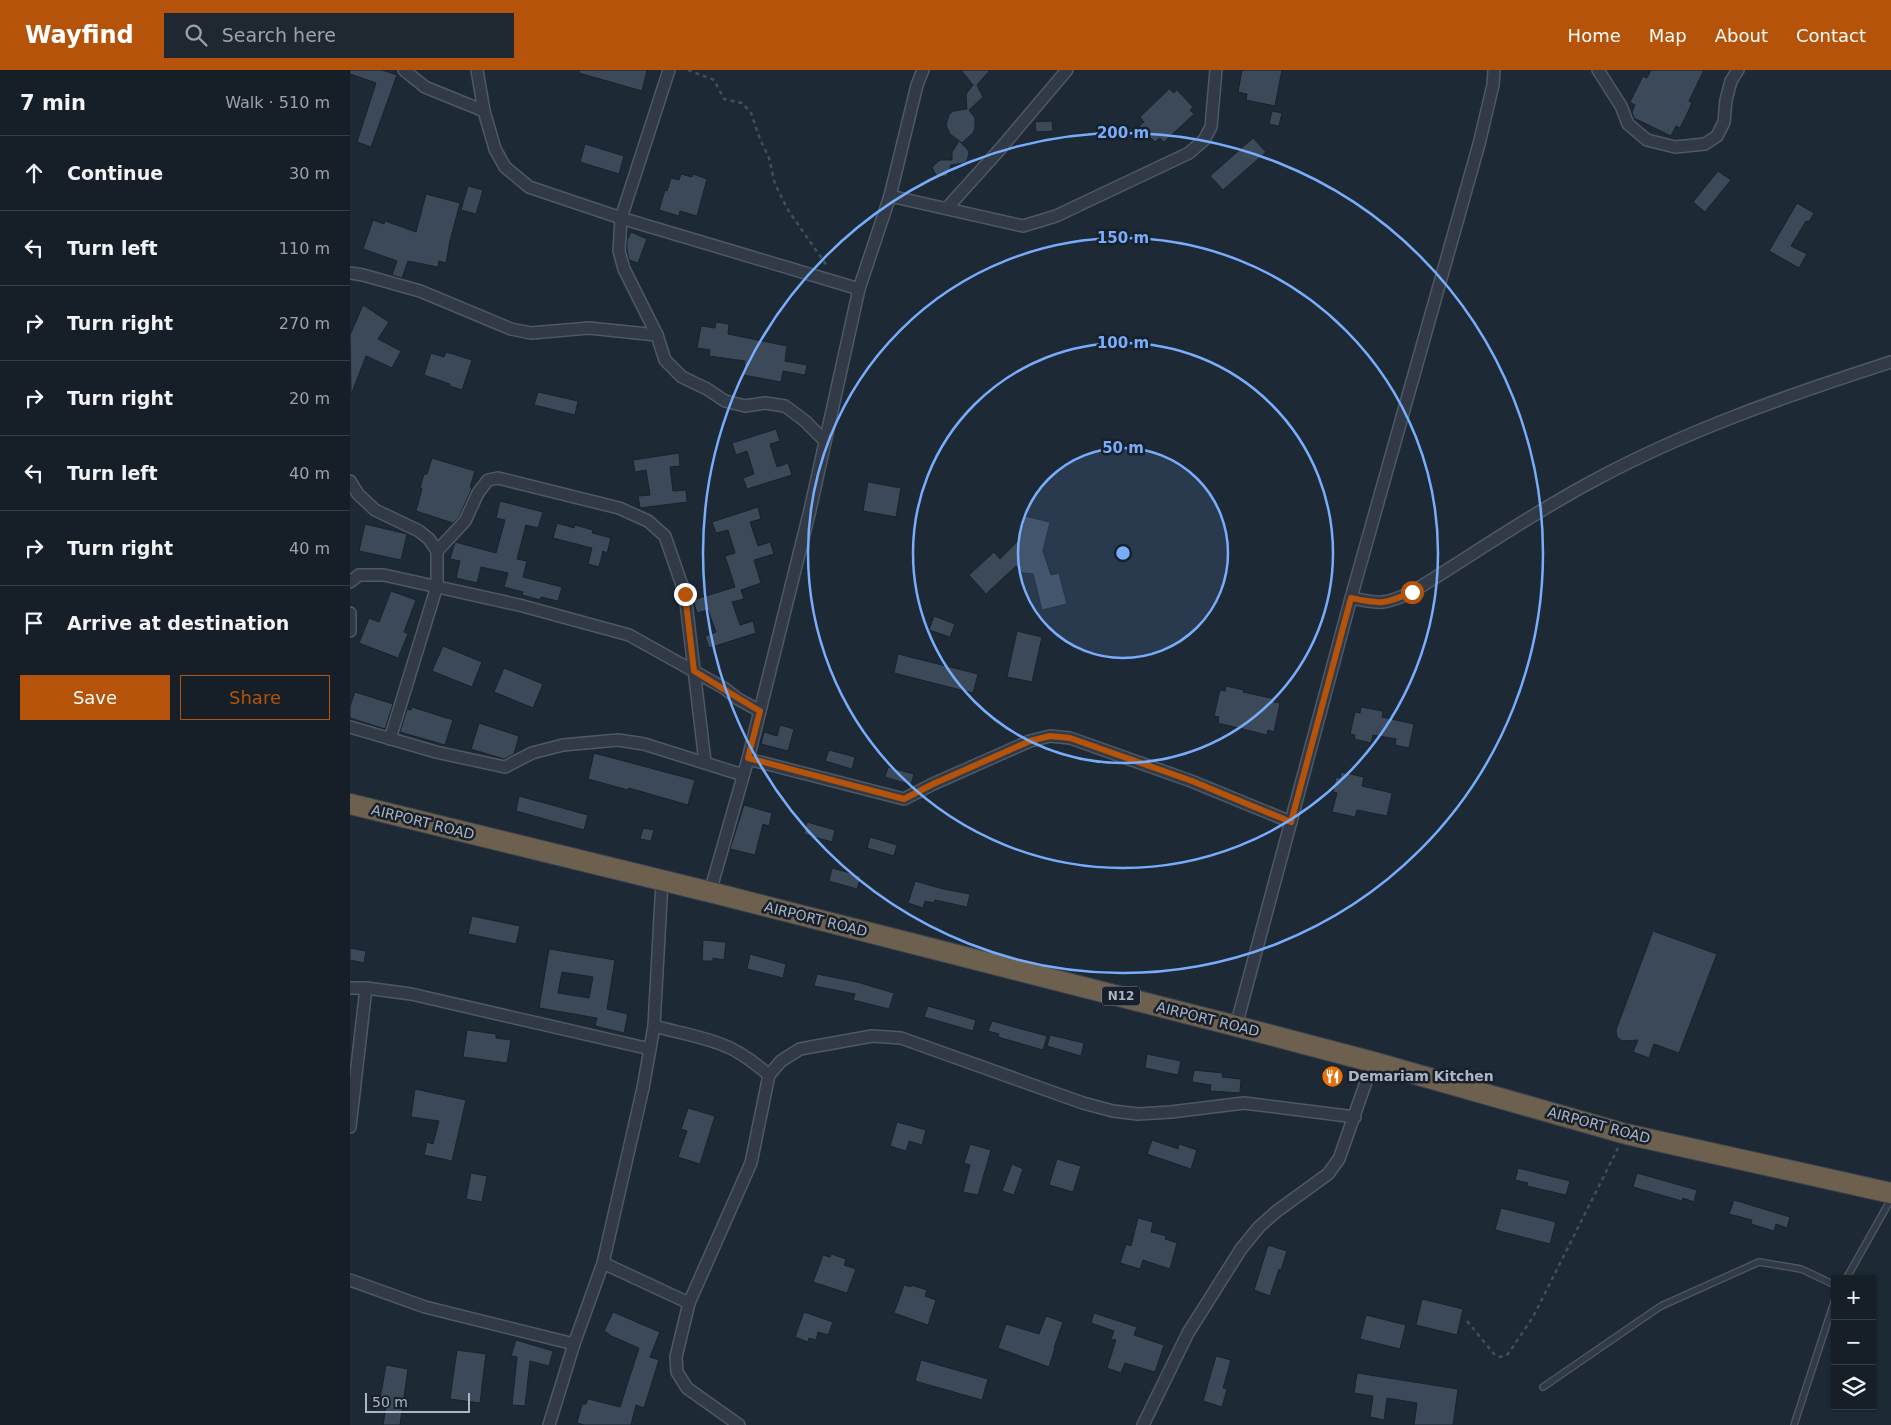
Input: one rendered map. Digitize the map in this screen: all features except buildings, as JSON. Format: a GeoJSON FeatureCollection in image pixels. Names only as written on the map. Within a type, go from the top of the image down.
{"type":"FeatureCollection","features":[{"type":"Feature","properties":{"kind":"highway","name":"AIRPORT ROAD"},"geometry":{"type":"LineString","coordinates":[[350,804],[710,892],[1236,1026],[1373,1062],[1626,1134],[1891,1193]]}},
{"type":"Feature","properties":{"kind":"street"},"geometry":{"type":"LineString","coordinates":[[404,70],[425,87],[484,111]]}},
{"type":"Feature","properties":{"kind":"street"},"geometry":{"type":"LineString","coordinates":[[478,70],[484,111],[495,149],[505,167],[529,187],[621,218],[859,289]]}},
{"type":"Feature","properties":{"kind":"street"},"geometry":{"type":"LineString","coordinates":[[669,70],[621,218],[619,251],[624,269],[657,335],[666,360],[682,377],[707,389],[725,401],[746,406],[765,403],[785,406],[805,421],[824,440]]}},
{"type":"Feature","properties":{"kind":"street"},"geometry":{"type":"LineString","coordinates":[[710,892],[748,758],[810,510],[859,289],[890,196],[917,85],[923,70]]}},
{"type":"Feature","properties":{"kind":"street"},"geometry":{"type":"LineString","coordinates":[[947,208],[1001,148],[1066,70]]}},
{"type":"Feature","properties":{"kind":"street"},"geometry":{"type":"LineString","coordinates":[[890,196],[1023,226],[1056,216],[1190,153],[1204,140],[1211,127],[1216,70]]}},
{"type":"Feature","properties":{"kind":"street"},"geometry":{"type":"LineString","coordinates":[[1236,1026],[1351,598],[1479,144],[1493,85],[1494,70]]}},
{"type":"Feature","properties":{"kind":"street"},"geometry":{"type":"LineString","coordinates":[[1598,70],[1621,106],[1628,124],[1647,140],[1675,147],[1704,144],[1717,136],[1724,122],[1726,100],[1731,81],[1738,70]]}},
{"type":"Feature","properties":{"kind":"street"},"geometry":{"type":"LineString","coordinates":[[350,273],[420,291],[512,329],[531,333],[590,328],[657,335]]}},
{"type":"Feature","properties":{"kind":"street"},"geometry":{"type":"LineString","coordinates":[[1351,598],[1379,604],[1412,592],[1592,481],[1682,437],[1831,381],[1891,362]]}},
{"type":"Feature","properties":{"kind":"street"},"geometry":{"type":"LineString","coordinates":[[436,551],[465,521],[478,492],[488,480],[498,478],[619,508],[648,521],[665,536],[685,594],[705,762]]}},
{"type":"Feature","properties":{"kind":"street"},"geometry":{"type":"LineString","coordinates":[[350,481],[358,494],[375,510],[419,531],[429,539],[436,551],[437,586],[390,739]]}},
{"type":"Feature","properties":{"kind":"street"},"geometry":{"type":"LineString","coordinates":[[350,582],[359,575],[384,575],[519,605],[628,635],[724,688],[738,699],[760,711]]}},
{"type":"Feature","properties":{"kind":"street"},"geometry":{"type":"LineString","coordinates":[[350,613],[350,631]]}},
{"type":"Feature","properties":{"kind":"street"},"geometry":{"type":"LineString","coordinates":[[350,727],[436,752],[506,767],[532,753],[563,745],[618,740],[644,744],[743,774]]}},
{"type":"Feature","properties":{"kind":"street"},"geometry":{"type":"LineString","coordinates":[[748,758],[904,799],[1030,741],[1050,736],[1070,738],[1192,781],[1291,822]]}},
{"type":"Feature","properties":{"kind":"street"},"geometry":{"type":"LineString","coordinates":[[549,1425],[574,1344],[603,1263],[643,1088],[654,1026],[662,881]]}},
{"type":"Feature","properties":{"kind":"street"},"geometry":{"type":"LineString","coordinates":[[350,988],[366,988],[411,994],[650,1049]]}},
{"type":"Feature","properties":{"kind":"street"},"geometry":{"type":"LineString","coordinates":[[350,1127],[366,988]]}},
{"type":"Feature","properties":{"kind":"street"},"geometry":{"type":"LineString","coordinates":[[654,1026],[714,1041],[731,1048],[750,1059],[769,1075]]}},
{"type":"Feature","properties":{"kind":"street"},"geometry":{"type":"LineString","coordinates":[[738,1425],[687,1388],[677,1372],[676,1357],[689,1303],[751,1163],[769,1075],[781,1061],[800,1049],[872,1036],[901,1038],[1083,1103],[1113,1111],[1138,1114],[1244,1103],[1355,1117]]}},
{"type":"Feature","properties":{"kind":"street"},"geometry":{"type":"LineString","coordinates":[[1143,1425],[1188,1333],[1241,1248],[1258,1227],[1328,1174],[1339,1159],[1373,1062]]}},
{"type":"Feature","properties":{"kind":"street"},"geometry":{"type":"LineString","coordinates":[[603,1263],[689,1303]]}},
{"type":"Feature","properties":{"kind":"street"},"geometry":{"type":"LineString","coordinates":[[350,1280],[425,1307],[574,1344]]}},
{"type":"Feature","properties":{"kind":"lane"},"geometry":{"type":"LineString","coordinates":[[1848,1275],[1891,1199]]}},
{"type":"Feature","properties":{"kind":"lane"},"geometry":{"type":"LineString","coordinates":[[1544,1386],[1661,1306],[1759,1262],[1801,1269],[1831,1283]]}},
{"type":"Feature","properties":{"kind":"lane"},"geometry":{"type":"LineString","coordinates":[[1794,1425],[1831,1311]]}},
{"type":"Feature","properties":{"kind":"path"},"geometry":{"type":"LineString","coordinates":[[688,70],[714,80],[724,99],[742,103],[751,113],[769,158],[775,184],[788,210],[839,284]]}},
{"type":"Feature","properties":{"kind":"path"},"geometry":{"type":"LineString","coordinates":[[1467,1321],[1494,1354],[1500,1357],[1508,1354],[1533,1317],[1626,1134]]}},
{"type":"Feature","properties":{"kind":"place","name":"Demariam Kitchen"},"geometry":{"type":"Point","coordinates":[1332,1076]}},
{"type":"Feature","properties":{"kind":"route"},"geometry":{"type":"LineString","coordinates":[[685,594],[694,671],[760,711],[748,758],[904,799],[1030,741],[1050,736],[1070,738],[1192,781],[1291,822],[1351,598],[1379,604],[1412,592]]}}]}
